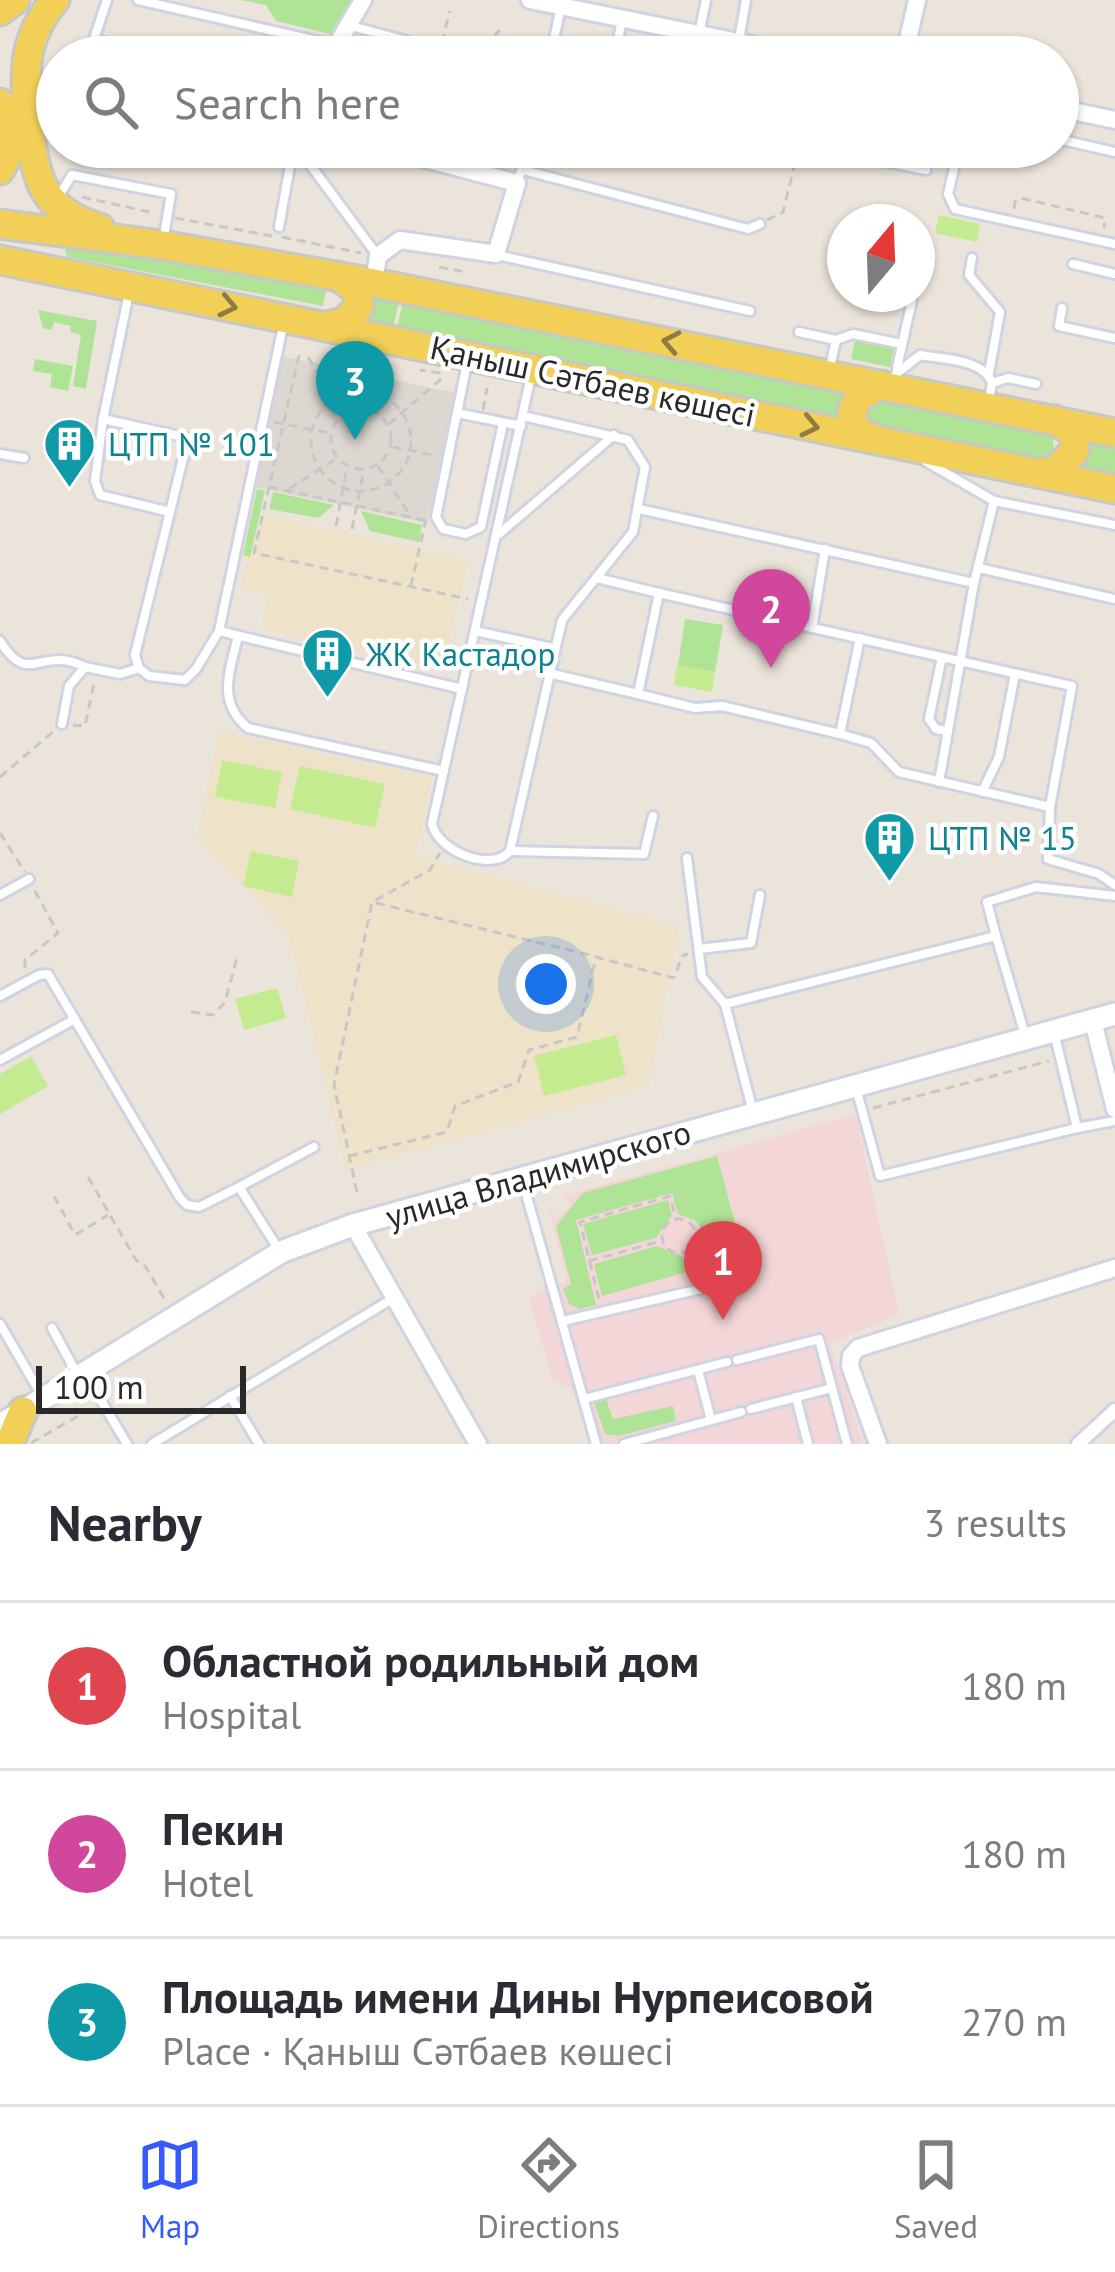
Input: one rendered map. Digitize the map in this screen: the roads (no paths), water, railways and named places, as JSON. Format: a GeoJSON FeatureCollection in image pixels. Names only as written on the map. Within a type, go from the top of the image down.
{"type":"FeatureCollection","features":[{"type":"Feature","properties":{"kind":"main road"},"geometry":{"type":"LineString","coordinates":[[0,11],[15,0]]}},
{"type":"Feature","properties":{"kind":"main road"},"geometry":{"type":"LineString","coordinates":[[36,145],[26,76],[34,33],[56,0]]}},
{"type":"Feature","properties":{"kind":"main road"},"geometry":{"type":"LineString","coordinates":[[0,104],[11,130],[10,149],[0,170]]}},
{"type":"Feature","properties":{"kind":"main road"},"geometry":{"type":"LineString","coordinates":[[39,168],[42,187],[90,225],[162,245]]}},
{"type":"Feature","properties":{"kind":"main road","name":"Қаныш Сәтбаев көшесі"},"geometry":{"type":"LineString","coordinates":[[0,224],[162,245],[337,276],[376,269],[828,374],[989,388],[1055,420],[1115,433]]}},
{"type":"Feature","properties":{"kind":"main road"},"geometry":{"type":"LineString","coordinates":[[65,273],[58,262],[61,246],[72,235]]}},
{"type":"Feature","properties":{"kind":"main road","name":"Қаныш Сәтбаев көшесі"},"geometry":{"type":"LineString","coordinates":[[0,260],[1115,489]]}},
{"type":"Feature","properties":{"kind":"main road"},"geometry":{"type":"LineString","coordinates":[[326,326],[344,322],[359,307],[359,294],[337,276]]}},
{"type":"Feature","properties":{"kind":"main road"},"geometry":{"type":"LineString","coordinates":[[886,442],[854,428],[853,412],[858,397],[890,382]]}},
{"type":"Feature","properties":{"kind":"main road"},"geometry":{"type":"LineString","coordinates":[[1030,472],[1054,472],[1075,450],[1074,433],[1055,420]]}},
{"type":"Feature","properties":{"kind":"main road"},"geometry":{"type":"LineString","coordinates":[[9,1444],[17,1413]]}},
{"type":"Feature","properties":{"kind":"street"},"geometry":{"type":"LineString","coordinates":[[346,36],[363,0]]}},
{"type":"Feature","properties":{"kind":"street"},"geometry":{"type":"LineString","coordinates":[[909,36],[917,0]]}},
{"type":"Feature","properties":{"kind":"street"},"geometry":{"type":"LineString","coordinates":[[545,2],[709,36]]}},
{"type":"Feature","properties":{"kind":"street"},"geometry":{"type":"LineString","coordinates":[[1079,112],[1115,120]]}},
{"type":"Feature","properties":{"kind":"street"},"geometry":{"type":"LineString","coordinates":[[376,269],[400,240],[496,254],[520,176],[478,168]]}},
{"type":"Feature","properties":{"kind":"street","name":"улица Владимирского"},"geometry":{"type":"LineString","coordinates":[[17,1413],[83,1377],[205,1295],[281,1252],[353,1225],[1115,1014]]}},
{"type":"Feature","properties":{"kind":"street"},"geometry":{"type":"LineString","coordinates":[[1093,1021],[1115,1109]]}},
{"type":"Feature","properties":{"kind":"street"},"geometry":{"type":"LineString","coordinates":[[353,1225],[475,1443]]}},
{"type":"Feature","properties":{"kind":"street"},"geometry":{"type":"LineString","coordinates":[[878,1444],[850,1366],[858,1348],[1115,1268]]}},
{"type":"Feature","properties":{"kind":"street"},"geometry":{"type":"LineString","coordinates":[[1078,1444],[1115,1410]]}},
{"type":"Feature","properties":{"kind":"lane"},"geometry":{"type":"LineString","coordinates":[[95,36],[107,0]]}},
{"type":"Feature","properties":{"kind":"lane"},"geometry":{"type":"LineString","coordinates":[[138,0],[280,36]]}},
{"type":"Feature","properties":{"kind":"lane"},"geometry":{"type":"LineString","coordinates":[[699,34],[706,0]]}},
{"type":"Feature","properties":{"kind":"lane"},"geometry":{"type":"LineString","coordinates":[[740,36],[746,0]]}},
{"type":"Feature","properties":{"kind":"lane"},"geometry":{"type":"LineString","coordinates":[[545,2],[548,36]]}},
{"type":"Feature","properties":{"kind":"lane"},"geometry":{"type":"LineString","coordinates":[[619,36],[622,18]]}},
{"type":"Feature","properties":{"kind":"lane"},"geometry":{"type":"LineString","coordinates":[[350,26],[388,36]]}},
{"type":"Feature","properties":{"kind":"lane"},"geometry":{"type":"LineString","coordinates":[[1079,144],[1115,152]]}},
{"type":"Feature","properties":{"kind":"lane"},"geometry":{"type":"LineString","coordinates":[[279,227],[290,168]]}},
{"type":"Feature","properties":{"kind":"lane"},"geometry":{"type":"LineString","coordinates":[[313,168],[376,269]]}},
{"type":"Feature","properties":{"kind":"lane"},"geometry":{"type":"LineString","coordinates":[[522,168],[520,176],[748,229],[760,224]]}},
{"type":"Feature","properties":{"kind":"lane"},"geometry":{"type":"LineString","coordinates":[[916,168],[926,170]]}},
{"type":"Feature","properties":{"kind":"lane"},"geometry":{"type":"LineString","coordinates":[[954,168],[948,194],[955,209],[1115,244]]}},
{"type":"Feature","properties":{"kind":"lane"},"geometry":{"type":"LineString","coordinates":[[57,198],[72,175],[171,194],[162,245]]}},
{"type":"Feature","properties":{"kind":"lane"},"geometry":{"type":"LineString","coordinates":[[496,254],[750,311]]}},
{"type":"Feature","properties":{"kind":"lane"},"geometry":{"type":"LineString","coordinates":[[972,258],[969,275],[1000,311],[989,388]]}},
{"type":"Feature","properties":{"kind":"lane"},"geometry":{"type":"LineString","coordinates":[[1073,264],[1115,274]]}},
{"type":"Feature","properties":{"kind":"lane"},"geometry":{"type":"LineString","coordinates":[[131,286],[95,481],[100,496],[170,512]]}},
{"type":"Feature","properties":{"kind":"lane"},"geometry":{"type":"LineString","coordinates":[[1062,308],[1060,326],[1115,338]]}},
{"type":"Feature","properties":{"kind":"lane"},"geometry":{"type":"LineString","coordinates":[[890,382],[909,312]]}},
{"type":"Feature","properties":{"kind":"lane"},"geometry":{"type":"LineString","coordinates":[[103,419],[188,438],[135,655],[149,676],[184,680],[219,631],[285,318]]}},
{"type":"Feature","properties":{"kind":"lane"},"geometry":{"type":"LineString","coordinates":[[799,332],[836,340],[853,334],[902,344]]}},
{"type":"Feature","properties":{"kind":"lane"},"geometry":{"type":"LineString","coordinates":[[828,374],[836,340]]}},
{"type":"Feature","properties":{"kind":"lane"},"geometry":{"type":"LineString","coordinates":[[469,356],[436,517],[443,529],[466,534],[481,526],[503,422]]}},
{"type":"Feature","properties":{"kind":"lane"},"geometry":{"type":"LineString","coordinates":[[458,413],[503,422],[522,421],[614,435],[628,440],[645,467],[633,532],[562,620],[510,851],[495,861],[444,846],[432,824],[498,535],[522,421],[533,369]]}},
{"type":"Feature","properties":{"kind":"lane"},"geometry":{"type":"LineString","coordinates":[[989,388],[1008,377],[1036,384]]}},
{"type":"Feature","properties":{"kind":"lane"},"geometry":{"type":"LineString","coordinates":[[498,535],[614,435]]}},
{"type":"Feature","properties":{"kind":"lane"},"geometry":{"type":"LineString","coordinates":[[886,442],[994,501],[1115,525]]}},
{"type":"Feature","properties":{"kind":"lane"},"geometry":{"type":"LineString","coordinates":[[0,454],[24,458]]}},
{"type":"Feature","properties":{"kind":"lane"},"geometry":{"type":"LineString","coordinates":[[940,782],[974,583],[994,501]]}},
{"type":"Feature","properties":{"kind":"lane"},"geometry":{"type":"LineString","coordinates":[[639,509],[974,583]]}},
{"type":"Feature","properties":{"kind":"lane"},"geometry":{"type":"LineString","coordinates":[[812,628],[825,549]]}},
{"type":"Feature","properties":{"kind":"lane"},"geometry":{"type":"LineString","coordinates":[[980,568],[1115,599]]}},
{"type":"Feature","properties":{"kind":"lane"},"geometry":{"type":"LineString","coordinates":[[596,578],[1072,686],[1050,807],[1048,859],[1099,874],[1115,885]]}},
{"type":"Feature","properties":{"kind":"lane"},"geometry":{"type":"LineString","coordinates":[[638,694],[659,593]]}},
{"type":"Feature","properties":{"kind":"lane"},"geometry":{"type":"LineString","coordinates":[[219,631],[462,689]]}},
{"type":"Feature","properties":{"kind":"lane"},"geometry":{"type":"LineString","coordinates":[[476,631],[553,649]]}},
{"type":"Feature","properties":{"kind":"lane"},"geometry":{"type":"LineString","coordinates":[[238,636],[227,703],[248,728],[444,771]]}},
{"type":"Feature","properties":{"kind":"lane"},"geometry":{"type":"LineString","coordinates":[[840,734],[860,638]]}},
{"type":"Feature","properties":{"kind":"lane"},"geometry":{"type":"LineString","coordinates":[[0,641],[12,661],[20,664],[59,656],[120,674],[140,668]]}},
{"type":"Feature","properties":{"kind":"lane"},"geometry":{"type":"LineString","coordinates":[[942,657],[929,719],[936,729],[948,731]]}},
{"type":"Feature","properties":{"kind":"lane"},"geometry":{"type":"LineString","coordinates":[[62,724],[69,686],[85,667]]}},
{"type":"Feature","properties":{"kind":"lane"},"geometry":{"type":"LineString","coordinates":[[548,673],[695,709],[722,706],[872,742],[899,772],[1050,807]]}},
{"type":"Feature","properties":{"kind":"lane"},"geometry":{"type":"LineString","coordinates":[[982,791],[999,757],[1015,674]]}},
{"type":"Feature","properties":{"kind":"lane"},"geometry":{"type":"LineString","coordinates":[[510,851],[644,854],[653,816]]}},
{"type":"Feature","properties":{"kind":"lane"},"geometry":{"type":"LineString","coordinates":[[686,858],[702,977],[725,1004],[754,1114]]}},
{"type":"Feature","properties":{"kind":"lane"},"geometry":{"type":"LineString","coordinates":[[0,895],[29,879]]}},
{"type":"Feature","properties":{"kind":"lane"},"geometry":{"type":"LineString","coordinates":[[1026,1037],[987,902],[1036,887],[1115,896]]}},
{"type":"Feature","properties":{"kind":"lane"},"geometry":{"type":"LineString","coordinates":[[699,949],[751,943],[760,895]]}},
{"type":"Feature","properties":{"kind":"lane"},"geometry":{"type":"LineString","coordinates":[[725,1004],[996,935]]}},
{"type":"Feature","properties":{"kind":"lane"},"geometry":{"type":"LineString","coordinates":[[0,996],[48,974],[188,1205],[199,1207],[314,1147]]}},
{"type":"Feature","properties":{"kind":"lane"},"geometry":{"type":"LineString","coordinates":[[0,1060],[75,1019]]}},
{"type":"Feature","properties":{"kind":"lane"},"geometry":{"type":"LineString","coordinates":[[1054,1030],[1077,1128]]}},
{"type":"Feature","properties":{"kind":"lane"},"geometry":{"type":"LineString","coordinates":[[855,1085],[880,1176],[1115,1120]]}},
{"type":"Feature","properties":{"kind":"lane"},"geometry":{"type":"LineString","coordinates":[[522,1178],[596,1444]]}},
{"type":"Feature","properties":{"kind":"lane"},"geometry":{"type":"LineString","coordinates":[[239,1187],[281,1252]]}},
{"type":"Feature","properties":{"kind":"lane"},"geometry":{"type":"LineString","coordinates":[[563,1321],[722,1284]]}},
{"type":"Feature","properties":{"kind":"lane"},"geometry":{"type":"LineString","coordinates":[[152,1444],[392,1299]]}},
{"type":"Feature","properties":{"kind":"lane"},"geometry":{"type":"LineString","coordinates":[[0,1324],[17,1413]]}},
{"type":"Feature","properties":{"kind":"lane"},"geometry":{"type":"LineString","coordinates":[[52,1328],[127,1444]]}},
{"type":"Feature","properties":{"kind":"lane"},"geometry":{"type":"LineString","coordinates":[[584,1399],[819,1340],[848,1444]]}},
{"type":"Feature","properties":{"kind":"lane"},"geometry":{"type":"LineString","coordinates":[[698,1370],[711,1420]]}},
{"type":"Feature","properties":{"kind":"lane"},"geometry":{"type":"LineString","coordinates":[[624,1444],[832,1388]]}},
{"type":"Feature","properties":{"kind":"lane"},"geometry":{"type":"LineString","coordinates":[[230,1396],[259,1444]]}},
{"type":"Feature","properties":{"kind":"lane"},"geometry":{"type":"LineString","coordinates":[[796,1397],[808,1444]]}},
{"type":"Feature","properties":{"kind":"place","name":"Площадь имени Дины Нурпеисовой"},"geometry":{"type":"Point","coordinates":[355,440]}},
{"type":"Feature","properties":{"kind":"place","name":"ЦТП № 101"},"geometry":{"type":"Point","coordinates":[69,490]}},
{"type":"Feature","properties":{"kind":"place","name":"Пекин"},"geometry":{"type":"Point","coordinates":[771,668]}},
{"type":"Feature","properties":{"kind":"place","name":"ЖК Кастадор"},"geometry":{"type":"Point","coordinates":[327,700]}},
{"type":"Feature","properties":{"kind":"place","name":"ЦТП № 15"},"geometry":{"type":"Point","coordinates":[889,884]}},
{"type":"Feature","properties":{"kind":"place","name":"Областной родильный дом"},"geometry":{"type":"Point","coordinates":[723,1320]}}]}
